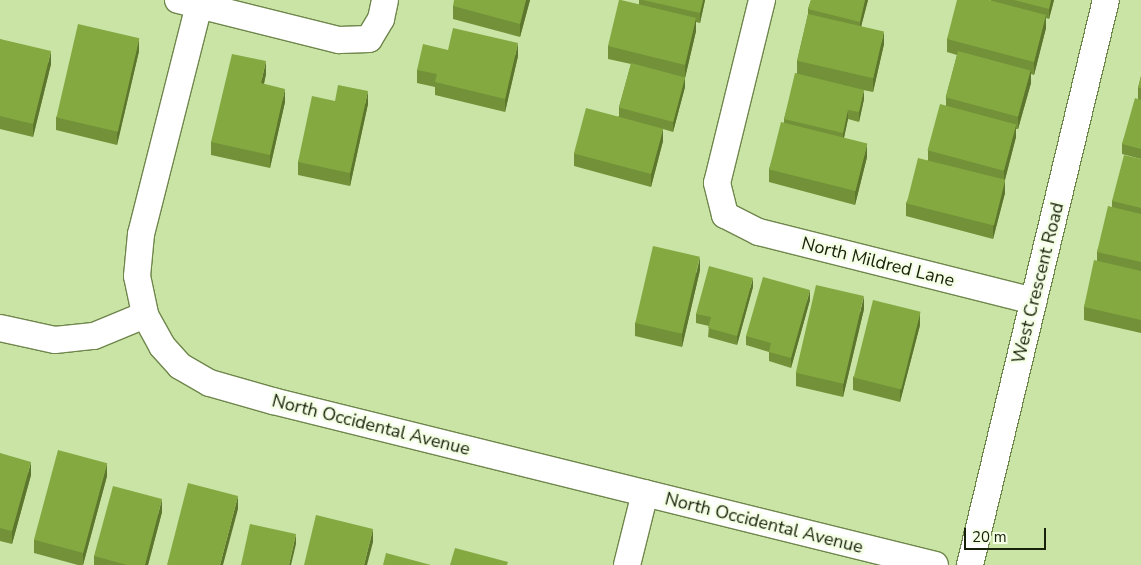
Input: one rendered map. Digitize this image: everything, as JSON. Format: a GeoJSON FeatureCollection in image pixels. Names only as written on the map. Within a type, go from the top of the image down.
{"type":"FeatureCollection","features":[{"type":"Feature","properties":{"kind":"street"},"geometry":{"type":"LineString","coordinates":[[188,2],[339,40],[369,39],[380,19],[385,0]]}},
{"type":"Feature","properties":{"kind":"street","name":"North Mildred Lane"},"geometry":{"type":"LineString","coordinates":[[762,0],[716,183],[726,215],[759,232],[1034,301]]}},
{"type":"Feature","properties":{"kind":"street","name":"West Crescent Road"},"geometry":{"type":"LineString","coordinates":[[970,565],[1106,0]]}},
{"type":"Feature","properties":{"kind":"street","name":"North Occidental Avenue"},"geometry":{"type":"LineString","coordinates":[[188,2],[141,234],[137,276],[145,315],[162,346],[180,366],[210,383],[935,565]]}},
{"type":"Feature","properties":{"kind":"street"},"geometry":{"type":"LineString","coordinates":[[0,328],[55,340],[94,336],[145,315]]}},
{"type":"Feature","properties":{"kind":"street"},"geometry":{"type":"LineString","coordinates":[[627,565],[645,493]]}},
{"type":"Feature","properties":{"kind":"building"},"geometry":{"type":"Polygon","coordinates":[[[454,0],[526,0],[520,24],[453,6],[454,0]]]}},
{"type":"Feature","properties":{"kind":"building"},"geometry":{"type":"Polygon","coordinates":[[[619,0],[696,18],[685,65],[608,46],[619,0]]]}},
{"type":"Feature","properties":{"kind":"building"},"geometry":{"type":"Polygon","coordinates":[[[643,0],[703,0],[700,13],[643,0]]]}},
{"type":"Feature","properties":{"kind":"building"},"geometry":{"type":"Polygon","coordinates":[[[811,0],[865,0],[860,22],[808,9],[811,0]]]}},
{"type":"Feature","properties":{"kind":"building"},"geometry":{"type":"Polygon","coordinates":[[[957,0],[989,0],[1046,15],[1034,62],[947,39],[957,0]]]}},
{"type":"Feature","properties":{"kind":"building"},"geometry":{"type":"Polygon","coordinates":[[[1014,0],[1051,0],[1049,9],[1014,0]]]}},
{"type":"Feature","properties":{"kind":"building"},"geometry":{"type":"Polygon","coordinates":[[[808,14],[884,32],[873,78],[797,61],[808,14]]]}},
{"type":"Feature","properties":{"kind":"building"},"geometry":{"type":"Polygon","coordinates":[[[78,24],[139,38],[118,132],[56,118],[78,24]]]}},
{"type":"Feature","properties":{"kind":"building"},"geometry":{"type":"Polygon","coordinates":[[[453,28],[518,43],[505,99],[435,82],[437,74],[417,70],[423,44],[448,50],[453,28]]]}},
{"type":"Feature","properties":{"kind":"building"},"geometry":{"type":"Polygon","coordinates":[[[0,39],[51,51],[33,124],[0,116],[0,39]]]}},
{"type":"Feature","properties":{"kind":"building"},"geometry":{"type":"Polygon","coordinates":[[[958,51],[1030,70],[1018,117],[946,97],[958,51]]]}},
{"type":"Feature","properties":{"kind":"building"},"geometry":{"type":"Polygon","coordinates":[[[232,54],[266,61],[261,83],[285,89],[270,155],[211,142],[232,54]]]}},
{"type":"Feature","properties":{"kind":"building"},"geometry":{"type":"Polygon","coordinates":[[[631,63],[685,77],[673,122],[619,107],[631,63]]]}},
{"type":"Feature","properties":{"kind":"building"},"geometry":{"type":"Polygon","coordinates":[[[795,73],[864,90],[859,112],[848,110],[843,133],[784,119],[795,73]]]}},
{"type":"Feature","properties":{"kind":"building"},"geometry":{"type":"Polygon","coordinates":[[[1141,76],[1141,88],[1138,88],[1141,76]]]}},
{"type":"Feature","properties":{"kind":"building"},"geometry":{"type":"Polygon","coordinates":[[[338,85],[368,91],[350,173],[298,162],[312,96],[335,101],[338,85]]]}},
{"type":"Feature","properties":{"kind":"building"},"geometry":{"type":"Polygon","coordinates":[[[1135,98],[1141,100],[1141,149],[1122,144],[1135,98]]]}},
{"type":"Feature","properties":{"kind":"building"},"geometry":{"type":"Polygon","coordinates":[[[940,104],[1016,124],[1004,171],[928,150],[940,104]]]}},
{"type":"Feature","properties":{"kind":"building"},"geometry":{"type":"Polygon","coordinates":[[[586,108],[663,129],[651,174],[574,153],[586,108]]]}},
{"type":"Feature","properties":{"kind":"building"},"geometry":{"type":"Polygon","coordinates":[[[781,122],[867,144],[856,191],[769,170],[781,122]]]}},
{"type":"Feature","properties":{"kind":"building"},"geometry":{"type":"Polygon","coordinates":[[[1124,155],[1141,159],[1141,208],[1112,201],[1124,155]]]}},
{"type":"Feature","properties":{"kind":"building"},"geometry":{"type":"Polygon","coordinates":[[[918,158],[1005,180],[994,225],[907,204],[918,158]]]}},
{"type":"Feature","properties":{"kind":"building"},"geometry":{"type":"Polygon","coordinates":[[[1108,206],[1141,214],[1141,262],[1097,252],[1108,206]]]}},
{"type":"Feature","properties":{"kind":"building"},"geometry":{"type":"Polygon","coordinates":[[[653,246],[700,257],[682,334],[635,323],[653,246]]]}},
{"type":"Feature","properties":{"kind":"building"},"geometry":{"type":"Polygon","coordinates":[[[1094,260],[1141,271],[1141,320],[1084,307],[1094,260]]]}},
{"type":"Feature","properties":{"kind":"building"},"geometry":{"type":"Polygon","coordinates":[[[709,266],[753,278],[737,336],[708,328],[711,317],[696,314],[709,266]]]}},
{"type":"Feature","properties":{"kind":"building"},"geometry":{"type":"Polygon","coordinates":[[[763,277],[810,290],[791,358],[769,352],[771,343],[746,336],[763,277]]]}},
{"type":"Feature","properties":{"kind":"building"},"geometry":{"type":"Polygon","coordinates":[[[816,285],[864,296],[843,384],[796,373],[816,285]]]}},
{"type":"Feature","properties":{"kind":"building"},"geometry":{"type":"Polygon","coordinates":[[[873,300],[921,312],[901,389],[854,378],[873,300]]]}},
{"type":"Feature","properties":{"kind":"building"},"geometry":{"type":"Polygon","coordinates":[[[58,450],[107,463],[83,553],[34,540],[58,450]]]}},
{"type":"Feature","properties":{"kind":"building"},"geometry":{"type":"Polygon","coordinates":[[[0,453],[31,462],[12,531],[0,528],[0,453]]]}},
{"type":"Feature","properties":{"kind":"building"},"geometry":{"type":"Polygon","coordinates":[[[188,483],[238,496],[220,565],[167,565],[188,483]]]}},
{"type":"Feature","properties":{"kind":"building"},"geometry":{"type":"Polygon","coordinates":[[[113,486],[162,499],[145,565],[127,565],[94,556],[113,486]]]}},
{"type":"Feature","properties":{"kind":"building"},"geometry":{"type":"Polygon","coordinates":[[[316,515],[373,529],[364,565],[304,565],[316,515]]]}},
{"type":"Feature","properties":{"kind":"building"},"geometry":{"type":"Polygon","coordinates":[[[250,524],[296,534],[289,565],[241,565],[250,524]]]}},
{"type":"Feature","properties":{"kind":"building"},"geometry":{"type":"Polygon","coordinates":[[[455,548],[508,562],[507,565],[450,565],[455,548]]]}},
{"type":"Feature","properties":{"kind":"building"},"geometry":{"type":"Polygon","coordinates":[[[386,553],[431,565],[383,565],[386,553]]]}}]}
